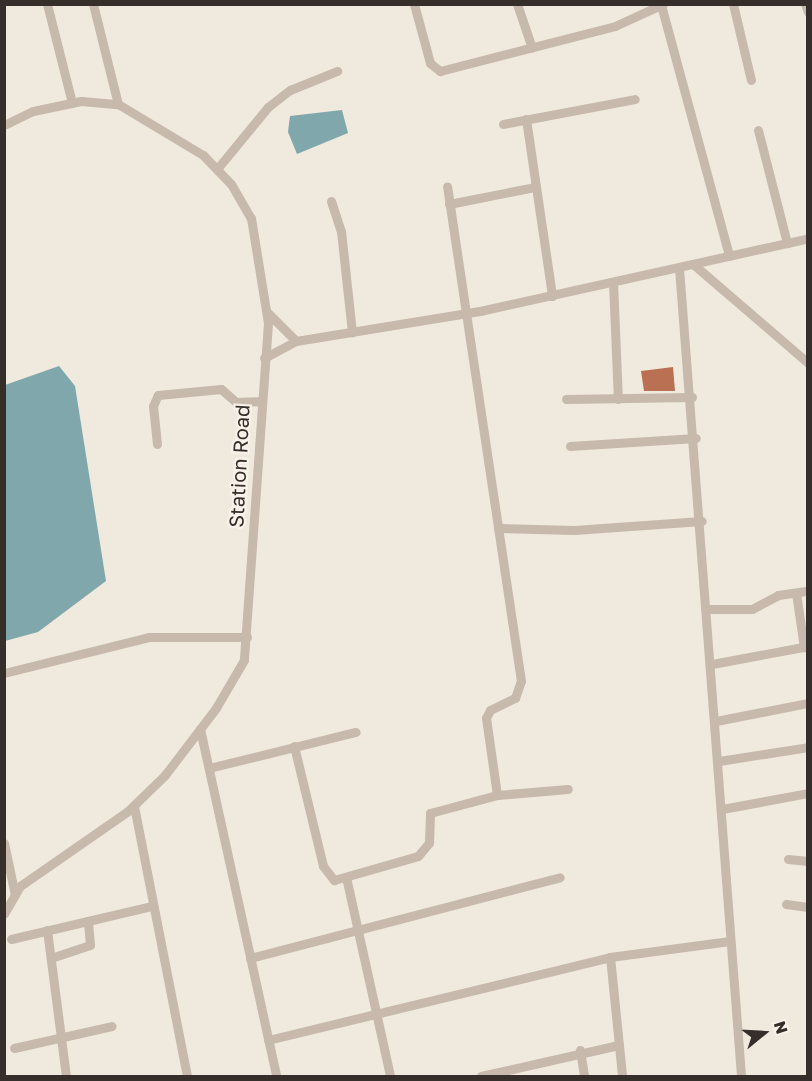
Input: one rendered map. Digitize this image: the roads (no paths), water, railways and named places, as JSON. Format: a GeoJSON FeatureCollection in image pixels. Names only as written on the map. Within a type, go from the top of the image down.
{"type":"FeatureCollection","features":[{"type":"Feature","properties":{"kind":"street"},"geometry":{"type":"LineString","coordinates":[[47,4],[72,103]]}},
{"type":"Feature","properties":{"kind":"street"},"geometry":{"type":"LineString","coordinates":[[4,125],[33,111],[72,103],[118,104],[93,4]]}},
{"type":"Feature","properties":{"kind":"street"},"geometry":{"type":"LineString","coordinates":[[414,4],[430,63],[440,71],[615,26],[662,5],[729,256]]}},
{"type":"Feature","properties":{"kind":"street"},"geometry":{"type":"LineString","coordinates":[[517,4],[532,48]]}},
{"type":"Feature","properties":{"kind":"street"},"geometry":{"type":"LineString","coordinates":[[733,4],[751,80]]}},
{"type":"Feature","properties":{"kind":"street"},"geometry":{"type":"LineString","coordinates":[[805,4],[807,12]]}},
{"type":"Feature","properties":{"kind":"street"},"geometry":{"type":"LineString","coordinates":[[217,169],[268,107],[290,90],[337,71]]}},
{"type":"Feature","properties":{"kind":"street"},"geometry":{"type":"LineString","coordinates":[[503,124],[635,99]]}},
{"type":"Feature","properties":{"kind":"street","name":"Station Road"},"geometry":{"type":"LineString","coordinates":[[4,914],[15,895],[134,806],[200,729],[244,660],[259,401],[267,312],[251,218],[217,169],[118,104]]}},
{"type":"Feature","properties":{"kind":"street"},"geometry":{"type":"LineString","coordinates":[[526,119],[552,296]]}},
{"type":"Feature","properties":{"kind":"street"},"geometry":{"type":"LineString","coordinates":[[759,130],[787,243]]}},
{"type":"Feature","properties":{"kind":"street"},"geometry":{"type":"LineString","coordinates":[[449,204],[536,186]]}},
{"type":"Feature","properties":{"kind":"street"},"geometry":{"type":"LineString","coordinates":[[447,187],[463,314],[521,681],[515,698],[490,710],[486,718],[497,795]]}},
{"type":"Feature","properties":{"kind":"street"},"geometry":{"type":"LineString","coordinates":[[331,201],[340,231],[352,332]]}},
{"type":"Feature","properties":{"kind":"street"},"geometry":{"type":"LineString","coordinates":[[264,358],[296,341],[463,314],[807,238]]}},
{"type":"Feature","properties":{"kind":"street"},"geometry":{"type":"LineString","coordinates":[[693,264],[807,363]]}},
{"type":"Feature","properties":{"kind":"street"},"geometry":{"type":"LineString","coordinates":[[679,268],[696,438],[741,1077]]}},
{"type":"Feature","properties":{"kind":"street"},"geometry":{"type":"LineString","coordinates":[[613,282],[618,399]]}},
{"type":"Feature","properties":{"kind":"street"},"geometry":{"type":"LineString","coordinates":[[267,312],[296,341]]}},
{"type":"Feature","properties":{"kind":"street"},"geometry":{"type":"LineString","coordinates":[[157,444],[153,406],[158,395],[221,389],[236,402],[259,401]]}},
{"type":"Feature","properties":{"kind":"street"},"geometry":{"type":"LineString","coordinates":[[566,399],[692,397]]}},
{"type":"Feature","properties":{"kind":"street"},"geometry":{"type":"LineString","coordinates":[[570,446],[696,438]]}},
{"type":"Feature","properties":{"kind":"street"},"geometry":{"type":"LineString","coordinates":[[498,528],[573,530],[702,521]]}},
{"type":"Feature","properties":{"kind":"street"},"geometry":{"type":"LineString","coordinates":[[708,609],[752,609],[796,592],[807,591]]}},
{"type":"Feature","properties":{"kind":"street"},"geometry":{"type":"LineString","coordinates":[[712,664],[806,647],[796,592]]}},
{"type":"Feature","properties":{"kind":"street"},"geometry":{"type":"LineString","coordinates":[[4,673],[149,637],[247,637]]}},
{"type":"Feature","properties":{"kind":"street"},"geometry":{"type":"LineString","coordinates":[[716,721],[807,704]]}},
{"type":"Feature","properties":{"kind":"street"},"geometry":{"type":"LineString","coordinates":[[200,729],[276,1077]]}},
{"type":"Feature","properties":{"kind":"street"},"geometry":{"type":"LineString","coordinates":[[209,768],[356,732]]}},
{"type":"Feature","properties":{"kind":"street"},"geometry":{"type":"LineString","coordinates":[[294,746],[325,873],[334,880],[418,856],[429,843],[428,817],[435,810],[497,795],[568,789]]}},
{"type":"Feature","properties":{"kind":"street"},"geometry":{"type":"LineString","coordinates":[[718,761],[807,747]]}},
{"type":"Feature","properties":{"kind":"street"},"geometry":{"type":"LineString","coordinates":[[722,809],[807,793]]}},
{"type":"Feature","properties":{"kind":"street"},"geometry":{"type":"LineString","coordinates":[[134,806],[187,1077]]}},
{"type":"Feature","properties":{"kind":"street"},"geometry":{"type":"LineString","coordinates":[[4,843],[15,895]]}},
{"type":"Feature","properties":{"kind":"street"},"geometry":{"type":"LineString","coordinates":[[788,859],[807,861]]}},
{"type":"Feature","properties":{"kind":"street"},"geometry":{"type":"LineString","coordinates":[[346,877],[360,927],[375,1014],[390,1077]]}},
{"type":"Feature","properties":{"kind":"street"},"geometry":{"type":"LineString","coordinates":[[250,958],[360,927],[560,877]]}},
{"type":"Feature","properties":{"kind":"street"},"geometry":{"type":"LineString","coordinates":[[786,904],[807,907]]}},
{"type":"Feature","properties":{"kind":"street"},"geometry":{"type":"LineString","coordinates":[[11,939],[152,906]]}},
{"type":"Feature","properties":{"kind":"street"},"geometry":{"type":"LineString","coordinates":[[51,958],[90,945],[88,921]]}},
{"type":"Feature","properties":{"kind":"street"},"geometry":{"type":"LineString","coordinates":[[47,930],[66,1077]]}},
{"type":"Feature","properties":{"kind":"street"},"geometry":{"type":"LineString","coordinates":[[268,1040],[610,957],[730,941]]}},
{"type":"Feature","properties":{"kind":"street"},"geometry":{"type":"LineString","coordinates":[[610,957],[622,1077]]}},
{"type":"Feature","properties":{"kind":"street"},"geometry":{"type":"LineString","coordinates":[[14,1048],[112,1026]]}},
{"type":"Feature","properties":{"kind":"street"},"geometry":{"type":"LineString","coordinates":[[481,1077],[580,1050],[619,1045]]}},
{"type":"Feature","properties":{"kind":"street"},"geometry":{"type":"LineString","coordinates":[[580,1050],[584,1077]]}},
{"type":"Feature","properties":{"kind":"water"},"geometry":{"type":"Polygon","coordinates":[[[342,110],[348,133],[297,154],[288,132],[290,116],[342,110]]]}},
{"type":"Feature","properties":{"kind":"water"},"geometry":{"type":"Polygon","coordinates":[[[59,366],[75,386],[106,581],[38,632],[5,641],[5,385],[59,366]]]}}]}
